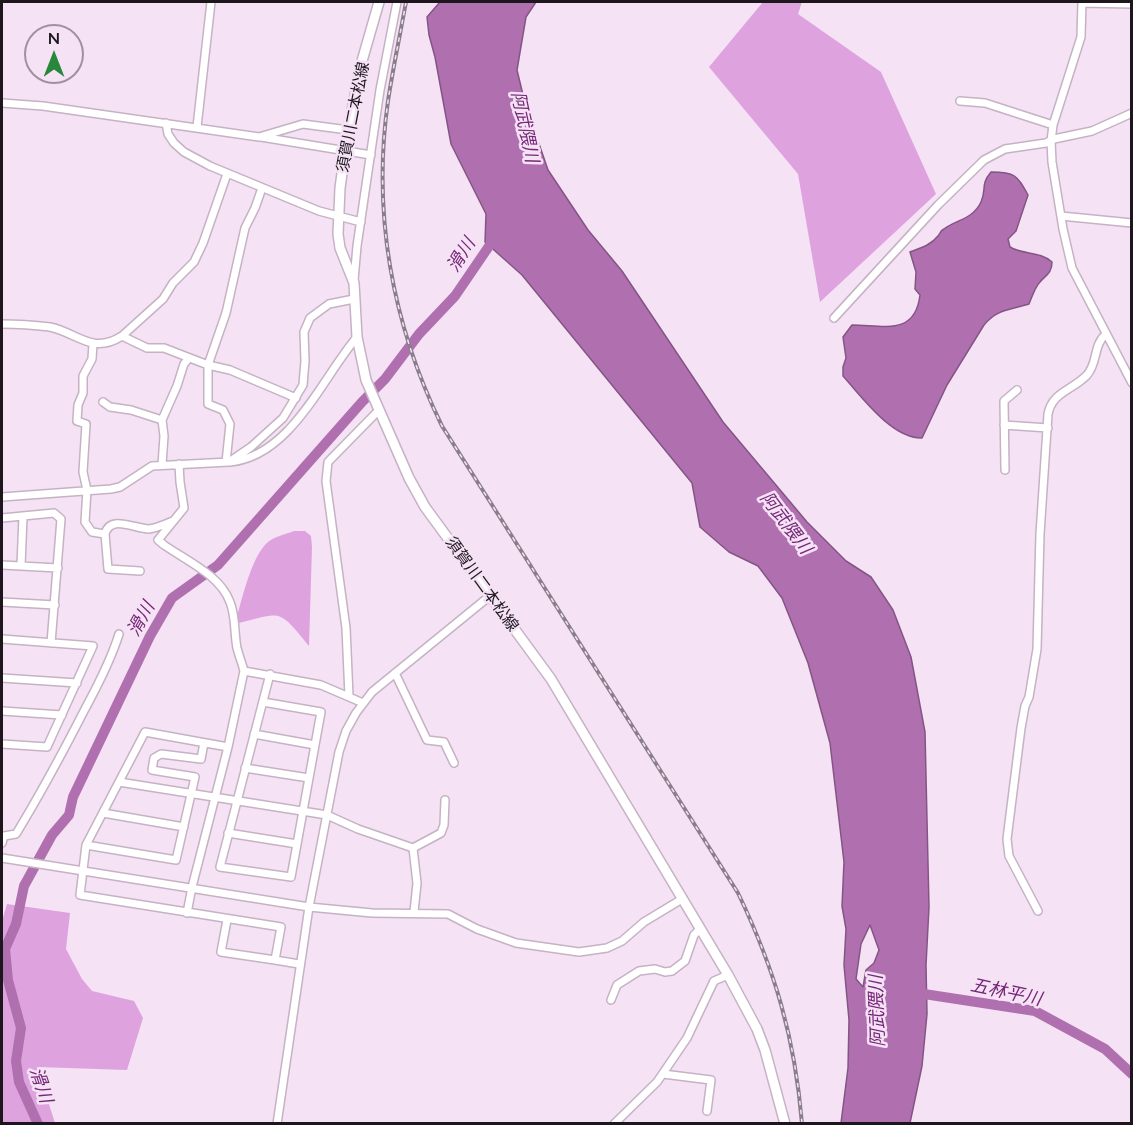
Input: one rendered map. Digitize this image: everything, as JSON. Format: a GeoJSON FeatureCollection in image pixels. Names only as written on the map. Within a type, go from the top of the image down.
{"type":"FeatureCollection","features":[{"type":"Feature","properties":{"kind":"main road","name":"須賀川二本松線"},"geometry":{"type":"LineString","coordinates":[[379,2],[362,62],[348,130],[338,216],[339,243],[354,283],[357,337],[366,380],[409,478],[425,507],[551,679],[728,975],[757,1029],[785,1124]]}},
{"type":"Feature","properties":{"kind":"street"},"geometry":{"type":"LineString","coordinates":[[197,127],[211,2]]}},
{"type":"Feature","properties":{"kind":"street"},"geometry":{"type":"LineString","coordinates":[[354,283],[382,79],[397,2]]}},
{"type":"Feature","properties":{"kind":"street"},"geometry":{"type":"LineString","coordinates":[[1131,4],[1082,2],[1081,37],[1053,125],[1051,141],[1061,216],[1072,268],[1131,382]]}},
{"type":"Feature","properties":{"kind":"street"},"geometry":{"type":"LineString","coordinates":[[960,101],[985,103],[1053,125]]}},
{"type":"Feature","properties":{"kind":"street"},"geometry":{"type":"LineString","coordinates":[[2,103],[43,106],[197,127],[371,155]]}},
{"type":"Feature","properties":{"kind":"street"},"geometry":{"type":"LineString","coordinates":[[834,318],[938,205],[984,160],[1005,149],[1092,131],[1131,113]]}},
{"type":"Feature","properties":{"kind":"street"},"geometry":{"type":"LineString","coordinates":[[166,123],[168,134],[184,152],[227,174],[319,211],[361,222]]}},
{"type":"Feature","properties":{"kind":"street"},"geometry":{"type":"LineString","coordinates":[[259,137],[303,124],[348,130]]}},
{"type":"Feature","properties":{"kind":"street"},"geometry":{"type":"LineString","coordinates":[[2,324],[52,328],[93,344],[102,345],[122,336],[162,299],[173,283],[194,262],[227,174]]}},
{"type":"Feature","properties":{"kind":"street"},"geometry":{"type":"LineString","coordinates":[[227,462],[230,424],[223,410],[208,404],[208,365],[226,313],[245,228],[262,188]]}},
{"type":"Feature","properties":{"kind":"street"},"geometry":{"type":"LineString","coordinates":[[1061,216],[1131,223]]}},
{"type":"Feature","properties":{"kind":"street"},"geometry":{"type":"LineString","coordinates":[[227,462],[251,447],[277,423],[296,398],[305,377],[303,342],[304,332],[310,318],[329,304],[354,299]]}},
{"type":"Feature","properties":{"kind":"street"},"geometry":{"type":"LineString","coordinates":[[1038,911],[1010,856],[1007,838],[1021,728],[1037,649],[1040,534],[1048,414],[1051,403],[1057,395],[1087,375],[1099,341],[1106,334]]}},
{"type":"Feature","properties":{"kind":"street"},"geometry":{"type":"LineString","coordinates":[[122,336],[147,348],[164,348],[208,365],[230,370],[296,398]]}},
{"type":"Feature","properties":{"kind":"street"},"geometry":{"type":"LineString","coordinates":[[2,497],[120,487],[147,468],[244,460],[272,445],[314,400],[357,337]]}},
{"type":"Feature","properties":{"kind":"street"},"geometry":{"type":"LineString","coordinates":[[93,344],[92,359],[83,376],[83,393],[78,405],[77,421],[86,424],[83,472],[87,490],[85,522],[92,532],[105,534]]}},
{"type":"Feature","properties":{"kind":"street"},"geometry":{"type":"LineString","coordinates":[[162,465],[164,436],[162,420],[184,364],[189,358]]}},
{"type":"Feature","properties":{"kind":"street"},"geometry":{"type":"LineString","coordinates":[[1005,470],[1005,399],[1017,390]]}},
{"type":"Feature","properties":{"kind":"street"},"geometry":{"type":"LineString","coordinates":[[103,402],[110,407],[131,410],[162,420]]}},
{"type":"Feature","properties":{"kind":"street"},"geometry":{"type":"LineString","coordinates":[[349,696],[348,652],[326,481],[327,468],[328,462],[378,408]]}},
{"type":"Feature","properties":{"kind":"street"},"geometry":{"type":"LineString","coordinates":[[1004,425],[1048,428]]}},
{"type":"Feature","properties":{"kind":"street"},"geometry":{"type":"LineString","coordinates":[[179,464],[184,508],[158,540],[211,577],[223,590],[230,602],[234,617],[237,649],[244,671],[228,747],[187,913]]}},
{"type":"Feature","properties":{"kind":"street"},"geometry":{"type":"LineString","coordinates":[[2,518],[54,513],[61,519],[51,642]]}},
{"type":"Feature","properties":{"kind":"street"},"geometry":{"type":"LineString","coordinates":[[21,566],[23,516]]}},
{"type":"Feature","properties":{"kind":"street"},"geometry":{"type":"LineString","coordinates":[[140,571],[108,569],[105,534],[107,528],[111,525],[122,524],[145,529],[174,521]]}},
{"type":"Feature","properties":{"kind":"street"},"geometry":{"type":"LineString","coordinates":[[2,565],[58,568]]}},
{"type":"Feature","properties":{"kind":"street"},"geometry":{"type":"LineString","coordinates":[[277,1124],[309,907],[339,752],[346,731],[363,703],[395,673],[491,595]]}},
{"type":"Feature","properties":{"kind":"street"},"geometry":{"type":"LineString","coordinates":[[2,602],[55,605]]}},
{"type":"Feature","properties":{"kind":"street"},"geometry":{"type":"LineString","coordinates":[[2,838],[16,834],[47,782],[97,686],[119,634]]}},
{"type":"Feature","properties":{"kind":"street"},"geometry":{"type":"LineString","coordinates":[[2,639],[93,646],[47,747],[2,744]]}},
{"type":"Feature","properties":{"kind":"street"},"geometry":{"type":"LineString","coordinates":[[244,671],[321,685],[363,703]]}},
{"type":"Feature","properties":{"kind":"street"},"geometry":{"type":"LineString","coordinates":[[395,673],[427,740],[444,742],[454,763]]}},
{"type":"Feature","properties":{"kind":"street"},"geometry":{"type":"LineString","coordinates":[[263,702],[321,712],[291,877],[220,867],[270,674]]}},
{"type":"Feature","properties":{"kind":"street"},"geometry":{"type":"LineString","coordinates":[[2,678],[77,683]]}},
{"type":"Feature","properties":{"kind":"street"},"geometry":{"type":"LineString","coordinates":[[2,711],[62,715]]}},
{"type":"Feature","properties":{"kind":"street"},"geometry":{"type":"LineString","coordinates":[[228,747],[145,732],[86,845],[80,895],[281,927],[275,960]]}},
{"type":"Feature","properties":{"kind":"street"},"geometry":{"type":"LineString","coordinates":[[254,734],[315,745]]}},
{"type":"Feature","properties":{"kind":"street"},"geometry":{"type":"LineString","coordinates":[[86,845],[176,860],[195,777],[152,770],[153,758],[161,754],[201,759],[204,743]]}},
{"type":"Feature","properties":{"kind":"street"},"geometry":{"type":"LineString","coordinates":[[245,768],[309,777]]}},
{"type":"Feature","properties":{"kind":"street"},"geometry":{"type":"LineString","coordinates":[[119,782],[327,815],[358,829],[412,848],[441,833],[444,825],[445,800]]}},
{"type":"Feature","properties":{"kind":"street"},"geometry":{"type":"LineString","coordinates":[[103,813],[184,827]]}},
{"type":"Feature","properties":{"kind":"street"},"geometry":{"type":"LineString","coordinates":[[228,833],[297,844]]}},
{"type":"Feature","properties":{"kind":"street"},"geometry":{"type":"LineString","coordinates":[[412,848],[417,883],[414,912]]}},
{"type":"Feature","properties":{"kind":"street"},"geometry":{"type":"LineString","coordinates":[[2,858],[309,907],[372,913],[448,914],[477,929],[516,943],[579,952],[607,948],[621,941],[644,922],[682,899]]}},
{"type":"Feature","properties":{"kind":"street"},"geometry":{"type":"LineString","coordinates":[[227,920],[221,952],[299,964]]}},
{"type":"Feature","properties":{"kind":"street"},"geometry":{"type":"LineString","coordinates":[[611,1000],[616,985],[639,971],[655,969],[665,972],[672,971],[685,961],[694,935],[700,929]]}},
{"type":"Feature","properties":{"kind":"street"},"geometry":{"type":"LineString","coordinates":[[614,1124],[663,1074],[687,1038],[714,981],[728,975]]}},
{"type":"Feature","properties":{"kind":"street"},"geometry":{"type":"LineString","coordinates":[[663,1074],[711,1080],[707,1112]]}},
{"type":"Feature","properties":{"kind":"shaded area"},"geometry":{"type":"Polygon","coordinates":[[[763,2],[802,2],[798,14],[881,72],[936,194],[820,302],[798,174],[709,67],[763,2]]]}},
{"type":"Feature","properties":{"kind":"shaded area"},"geometry":{"type":"Polygon","coordinates":[[[294,531],[305,531],[311,536],[309,646],[290,624],[277,616],[261,617],[235,624],[247,580],[262,549],[271,540],[294,531]]]}},
{"type":"Feature","properties":{"kind":"shaded area"},"geometry":{"type":"Polygon","coordinates":[[[7,904],[70,913],[66,949],[82,979],[92,991],[134,1001],[143,1018],[127,1070],[37,1067],[55,1123],[2,1123],[2,921],[7,904]]]}},
{"type":"Feature","properties":{"kind":"water","name":"阿武隈川"},"geometry":{"type":"Polygon","coordinates":[[[440,2],[536,2],[526,17],[517,70],[525,103],[548,170],[588,230],[622,271],[723,422],[807,522],[846,561],[871,577],[893,610],[911,657],[925,732],[929,907],[926,965],[927,1014],[922,1066],[910,1123],[841,1123],[848,1068],[849,1020],[844,965],[846,929],[842,906],[844,862],[830,743],[808,663],[782,598],[758,566],[729,552],[700,527],[692,483],[522,275],[485,242],[486,214],[451,144],[427,17],[440,2]],[[870,925],[861,944],[856,979],[863,987],[866,970],[874,963],[879,950],[870,925]]]}},
{"type":"Feature","properties":{"kind":"water"},"geometry":{"type":"Polygon","coordinates":[[[991,172],[1014,176],[1028,195],[1016,231],[1008,239],[1010,247],[1047,259],[1052,262],[1051,269],[1040,282],[1029,304],[999,313],[984,325],[947,385],[922,438],[911,436],[900,432],[878,415],[843,376],[846,358],[843,337],[852,325],[895,326],[911,317],[917,308],[920,295],[915,289],[916,272],[910,252],[929,244],[942,230],[974,212],[981,202],[986,180],[991,172]]]}},
{"type":"Feature","properties":{"kind":"waterway","name":"滑川"},"geometry":{"type":"LineString","coordinates":[[38,1124],[19,1082],[16,1061],[21,1028],[8,980],[5,949],[16,924],[24,886],[52,835],[69,815],[73,797],[150,636],[172,598],[218,565],[385,379],[419,334],[455,296],[498,233]]}},
{"type":"Feature","properties":{"kind":"waterway","name":"五林平川"},"geometry":{"type":"LineString","coordinates":[[914,990],[924,994],[1035,1011],[1105,1049],[1132,1074]]}},
{"type":"Feature","properties":{"kind":"railway"},"geometry":{"type":"LineString","coordinates":[[406,2],[388,101],[383,185],[390,267],[410,348],[442,426],[738,893],[763,949],[781,1005],[794,1062],[802,1124]]}}]}
